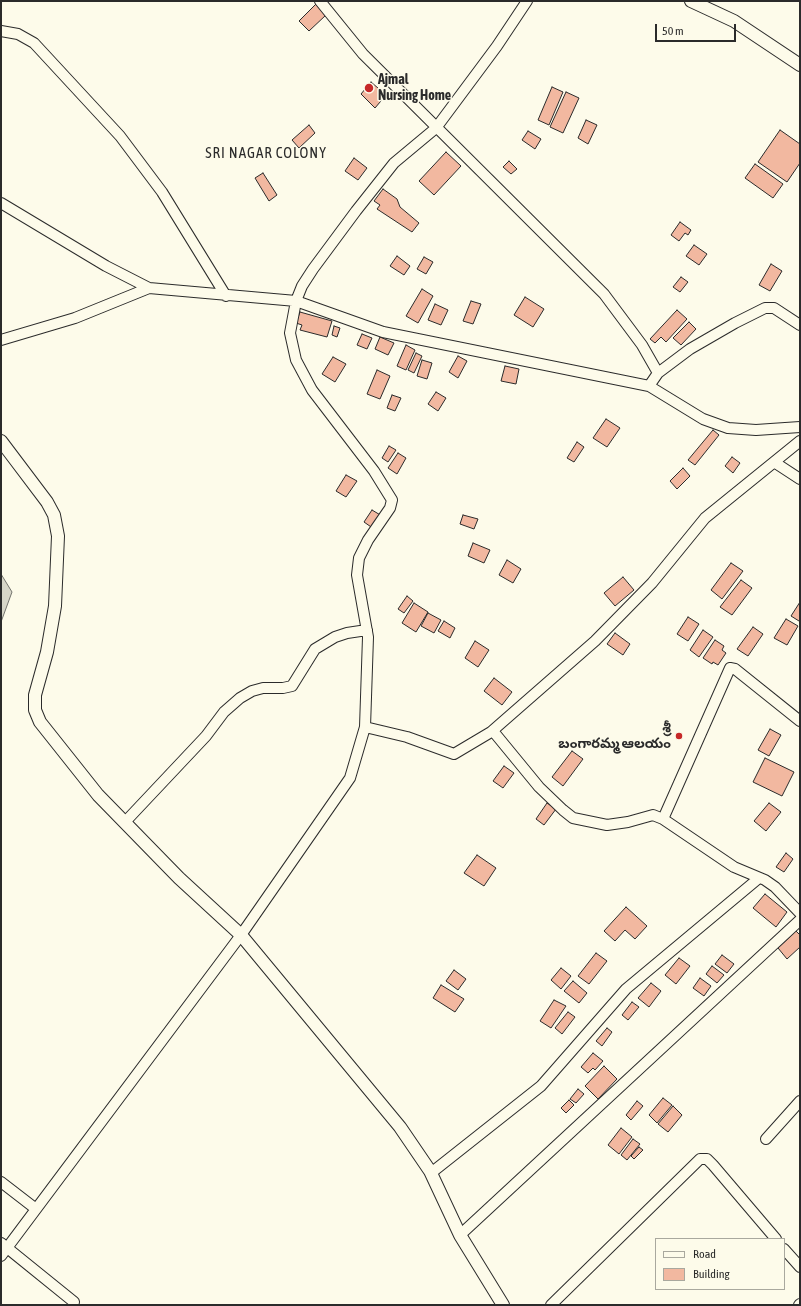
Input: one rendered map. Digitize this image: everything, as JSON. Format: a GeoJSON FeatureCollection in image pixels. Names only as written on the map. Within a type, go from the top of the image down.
{"type":"FeatureCollection","features":[{"type":"Feature","properties":{"kind":"street"},"geometry":{"type":"LineString","coordinates":[[320,1],[363,54],[604,294],[642,346],[658,373]]}},
{"type":"Feature","properties":{"kind":"street"},"geometry":{"type":"LineString","coordinates":[[74,1302],[3,1249],[36,1209],[241,935],[350,778],[365,727],[368,637],[358,575],[359,558],[368,540],[390,508],[392,500],[374,470],[312,390],[296,360],[290,332],[296,301],[302,286],[313,269],[394,163],[436,128],[492,52],[527,1]]}},
{"type":"Feature","properties":{"kind":"street"},"geometry":{"type":"LineString","coordinates":[[691,1],[734,21],[800,65]]}},
{"type":"Feature","properties":{"kind":"street"},"geometry":{"type":"LineString","coordinates":[[1,31],[18,34],[34,43],[120,136],[162,192],[226,296]]}},
{"type":"Feature","properties":{"kind":"street"},"geometry":{"type":"LineString","coordinates":[[1,203],[106,266],[149,288],[296,301],[383,332],[649,386],[703,419],[728,428],[756,430],[800,427]]}},
{"type":"Feature","properties":{"kind":"street"},"geometry":{"type":"LineString","coordinates":[[1,340],[75,318],[149,288]]}},
{"type":"Feature","properties":{"kind":"street"},"geometry":{"type":"LineString","coordinates":[[649,386],[658,373],[690,349],[735,323],[765,308],[774,308],[800,326]]}},
{"type":"Feature","properties":{"kind":"street"},"geometry":{"type":"LineString","coordinates":[[1,441],[48,502],[54,515],[58,536],[55,606],[46,652],[35,695],[35,710],[40,722],[98,795],[180,878],[241,935],[400,1127],[431,1173],[460,1235],[502,1305]]}},
{"type":"Feature","properties":{"kind":"street"},"geometry":{"type":"LineString","coordinates":[[365,727],[407,737],[454,754],[493,731],[595,641],[652,583],[705,518],[800,441]]}},
{"type":"Feature","properties":{"kind":"street"},"geometry":{"type":"LineString","coordinates":[[774,462],[800,478]]}},
{"type":"Feature","properties":{"kind":"street"},"geometry":{"type":"LineString","coordinates":[[125,822],[206,736],[224,712],[240,698],[252,691],[263,688],[283,688],[292,686],[315,649],[335,637],[346,633],[367,630]]}},
{"type":"Feature","properties":{"kind":"street"},"geometry":{"type":"LineString","coordinates":[[663,819],[730,668],[735,669],[800,721]]}},
{"type":"Feature","properties":{"kind":"street"},"geometry":{"type":"LineString","coordinates":[[493,731],[539,787],[573,818],[607,825],[628,822],[653,815],[663,819],[734,867],[775,887],[800,913]]}},
{"type":"Feature","properties":{"kind":"street"},"geometry":{"type":"LineString","coordinates":[[431,1173],[541,1086],[626,989],[759,878]]}},
{"type":"Feature","properties":{"kind":"street"},"geometry":{"type":"LineString","coordinates":[[460,1235],[800,920]]}},
{"type":"Feature","properties":{"kind":"street"},"geometry":{"type":"LineString","coordinates":[[766,1139],[800,1101]]}},
{"type":"Feature","properties":{"kind":"street"},"geometry":{"type":"LineString","coordinates":[[551,1305],[700,1159],[707,1159],[713,1165],[775,1238]]}},
{"type":"Feature","properties":{"kind":"street"},"geometry":{"type":"LineString","coordinates":[[1,1182],[36,1209]]}},
{"type":"Feature","properties":{"kind":"street"},"geometry":{"type":"LineString","coordinates":[[785,1250],[800,1267]]}},
{"type":"Feature","properties":{"kind":"shaded area"},"geometry":{"type":"Polygon","coordinates":[[[1,574],[12,592],[1,622],[1,574]]]}},
{"type":"Feature","properties":{"kind":"building"},"geometry":{"type":"Polygon","coordinates":[[[316,4],[326,15],[309,31],[299,21],[316,4]]]}},
{"type":"Feature","properties":{"kind":"building"},"geometry":{"type":"Polygon","coordinates":[[[371,82],[386,95],[375,108],[361,94],[371,82]]]}},
{"type":"Feature","properties":{"kind":"building"},"geometry":{"type":"Polygon","coordinates":[[[552,87],[563,92],[549,125],[538,120],[552,87]]]}},
{"type":"Feature","properties":{"kind":"building"},"geometry":{"type":"Polygon","coordinates":[[[566,92],[579,98],[563,133],[550,127],[566,92]]]}},
{"type":"Feature","properties":{"kind":"building"},"geometry":{"type":"Polygon","coordinates":[[[586,120],[597,125],[588,144],[578,138],[586,120]]]}},
{"type":"Feature","properties":{"kind":"building"},"geometry":{"type":"Polygon","coordinates":[[[309,125],[315,133],[299,148],[292,140],[309,125]]]}},
{"type":"Feature","properties":{"kind":"building"},"geometry":{"type":"Polygon","coordinates":[[[780,130],[800,144],[800,163],[787,182],[758,162],[780,130]]]}},
{"type":"Feature","properties":{"kind":"building"},"geometry":{"type":"Polygon","coordinates":[[[528,131],[541,139],[535,149],[522,140],[528,131]]]}},
{"type":"Feature","properties":{"kind":"building"},"geometry":{"type":"Polygon","coordinates":[[[446,152],[461,166],[434,195],[419,181],[446,152]]]}},
{"type":"Feature","properties":{"kind":"building"},"geometry":{"type":"Polygon","coordinates":[[[354,158],[367,168],[358,180],[345,171],[354,158]]]}},
{"type":"Feature","properties":{"kind":"building"},"geometry":{"type":"Polygon","coordinates":[[[509,161],[517,169],[511,174],[503,167],[509,161]]]}},
{"type":"Feature","properties":{"kind":"building"},"geometry":{"type":"Polygon","coordinates":[[[755,164],[783,184],[773,198],[745,178],[755,164]]]}},
{"type":"Feature","properties":{"kind":"building"},"geometry":{"type":"Polygon","coordinates":[[[263,173],[277,195],[269,201],[255,178],[263,173]]]}},
{"type":"Feature","properties":{"kind":"building"},"geometry":{"type":"Polygon","coordinates":[[[383,189],[397,199],[400,207],[419,223],[412,232],[377,209],[380,205],[374,201],[383,189]]]}},
{"type":"Feature","properties":{"kind":"building"},"geometry":{"type":"Polygon","coordinates":[[[680,222],[691,230],[688,235],[685,233],[679,241],[671,235],[680,222]]]}},
{"type":"Feature","properties":{"kind":"building"},"geometry":{"type":"Polygon","coordinates":[[[694,245],[707,254],[699,265],[686,256],[694,245]]]}},
{"type":"Feature","properties":{"kind":"building"},"geometry":{"type":"Polygon","coordinates":[[[397,256],[410,266],[404,275],[390,266],[397,256]]]}},
{"type":"Feature","properties":{"kind":"building"},"geometry":{"type":"Polygon","coordinates":[[[424,257],[433,262],[426,274],[417,269],[424,257]]]}},
{"type":"Feature","properties":{"kind":"building"},"geometry":{"type":"Polygon","coordinates":[[[771,264],[782,271],[770,291],[759,285],[771,264]]]}},
{"type":"Feature","properties":{"kind":"building"},"geometry":{"type":"Polygon","coordinates":[[[681,277],[688,282],[680,292],[673,287],[681,277]]]}},
{"type":"Feature","properties":{"kind":"building"},"geometry":{"type":"Polygon","coordinates":[[[422,289],[433,296],[418,323],[406,316],[422,289]]]}},
{"type":"Feature","properties":{"kind":"building"},"geometry":{"type":"Polygon","coordinates":[[[525,297],[544,309],[533,327],[514,315],[525,297]]]}},
{"type":"Feature","properties":{"kind":"building"},"geometry":{"type":"Polygon","coordinates":[[[471,301],[481,304],[473,324],[463,321],[471,301]]]}},
{"type":"Feature","properties":{"kind":"building"},"geometry":{"type":"Polygon","coordinates":[[[435,304],[448,310],[441,325],[428,320],[435,304]]]}},
{"type":"Feature","properties":{"kind":"building"},"geometry":{"type":"Polygon","coordinates":[[[677,310],[687,319],[666,342],[661,337],[655,343],[650,339],[677,310]]]}},
{"type":"Feature","properties":{"kind":"building"},"geometry":{"type":"Polygon","coordinates":[[[300,312],[332,321],[327,337],[300,330],[302,325],[296,323],[300,312]]]}},
{"type":"Feature","properties":{"kind":"building"},"geometry":{"type":"Polygon","coordinates":[[[689,322],[696,329],[681,345],[673,338],[689,322]]]}},
{"type":"Feature","properties":{"kind":"building"},"geometry":{"type":"Polygon","coordinates":[[[334,326],[340,328],[337,337],[332,335],[334,326]]]}},
{"type":"Feature","properties":{"kind":"building"},"geometry":{"type":"Polygon","coordinates":[[[362,334],[372,338],[367,349],[357,345],[362,334]]]}},
{"type":"Feature","properties":{"kind":"building"},"geometry":{"type":"Polygon","coordinates":[[[380,337],[394,343],[388,355],[375,349],[380,337]]]}},
{"type":"Feature","properties":{"kind":"building"},"geometry":{"type":"Polygon","coordinates":[[[406,345],[415,350],[406,370],[397,366],[406,345]]]}},
{"type":"Feature","properties":{"kind":"building"},"geometry":{"type":"Polygon","coordinates":[[[416,353],[422,356],[414,373],[408,370],[416,353]]]}},
{"type":"Feature","properties":{"kind":"building"},"geometry":{"type":"Polygon","coordinates":[[[458,356],[467,361],[458,378],[449,372],[458,356]]]}},
{"type":"Feature","properties":{"kind":"building"},"geometry":{"type":"Polygon","coordinates":[[[333,357],[346,364],[335,382],[322,374],[333,357]]]}},
{"type":"Feature","properties":{"kind":"building"},"geometry":{"type":"Polygon","coordinates":[[[422,360],[432,363],[427,379],[417,376],[422,360]]]}},
{"type":"Feature","properties":{"kind":"building"},"geometry":{"type":"Polygon","coordinates":[[[505,366],[519,369],[516,384],[501,381],[505,366]]]}},
{"type":"Feature","properties":{"kind":"building"},"geometry":{"type":"Polygon","coordinates":[[[377,370],[390,376],[380,399],[367,394],[377,370]]]}},
{"type":"Feature","properties":{"kind":"building"},"geometry":{"type":"Polygon","coordinates":[[[436,392],[446,398],[438,411],[428,404],[436,392]]]}},
{"type":"Feature","properties":{"kind":"building"},"geometry":{"type":"Polygon","coordinates":[[[392,395],[401,398],[395,411],[387,408],[392,395]]]}},
{"type":"Feature","properties":{"kind":"building"},"geometry":{"type":"Polygon","coordinates":[[[606,419],[620,428],[607,447],[593,438],[606,419]]]}},
{"type":"Feature","properties":{"kind":"building"},"geometry":{"type":"Polygon","coordinates":[[[713,430],[719,435],[695,465],[688,460],[713,430]]]}},
{"type":"Feature","properties":{"kind":"building"},"geometry":{"type":"Polygon","coordinates":[[[577,442],[584,447],[574,462],[567,458],[577,442]]]}},
{"type":"Feature","properties":{"kind":"building"},"geometry":{"type":"Polygon","coordinates":[[[389,446],[396,450],[388,462],[382,458],[389,446]]]}},
{"type":"Feature","properties":{"kind":"building"},"geometry":{"type":"Polygon","coordinates":[[[398,453],[406,458],[397,474],[388,468],[398,453]]]}},
{"type":"Feature","properties":{"kind":"building"},"geometry":{"type":"Polygon","coordinates":[[[732,457],[740,463],[733,473],[725,466],[732,457]]]}},
{"type":"Feature","properties":{"kind":"building"},"geometry":{"type":"Polygon","coordinates":[[[683,468],[690,476],[677,489],[670,481],[683,468]]]}},
{"type":"Feature","properties":{"kind":"building"},"geometry":{"type":"Polygon","coordinates":[[[346,475],[357,481],[346,497],[336,491],[346,475]]]}},
{"type":"Feature","properties":{"kind":"building"},"geometry":{"type":"Polygon","coordinates":[[[372,510],[382,516],[374,529],[364,522],[372,510]]]}},
{"type":"Feature","properties":{"kind":"building"},"geometry":{"type":"Polygon","coordinates":[[[463,515],[478,519],[474,529],[460,524],[463,515]]]}},
{"type":"Feature","properties":{"kind":"building"},"geometry":{"type":"Polygon","coordinates":[[[473,543],[490,550],[484,563],[468,556],[473,543]]]}},
{"type":"Feature","properties":{"kind":"building"},"geometry":{"type":"Polygon","coordinates":[[[507,560],[521,569],[513,583],[499,575],[507,560]]]}},
{"type":"Feature","properties":{"kind":"building"},"geometry":{"type":"Polygon","coordinates":[[[731,563],[743,571],[722,599],[711,590],[731,563]]]}},
{"type":"Feature","properties":{"kind":"building"},"geometry":{"type":"Polygon","coordinates":[[[623,577],[634,590],[615,606],[604,593],[623,577]]]}},
{"type":"Feature","properties":{"kind":"building"},"geometry":{"type":"Polygon","coordinates":[[[741,580],[752,588],[732,615],[720,607],[741,580]]]}},
{"type":"Feature","properties":{"kind":"building"},"geometry":{"type":"Polygon","coordinates":[[[407,596],[413,601],[404,613],[398,609],[407,596]]]}},
{"type":"Feature","properties":{"kind":"building"},"geometry":{"type":"Polygon","coordinates":[[[800,602],[800,620],[799,621],[791,616],[800,602]]]}},
{"type":"Feature","properties":{"kind":"building"},"geometry":{"type":"Polygon","coordinates":[[[414,603],[428,612],[416,632],[402,623],[414,603]]]}},
{"type":"Feature","properties":{"kind":"building"},"geometry":{"type":"Polygon","coordinates":[[[428,613],[441,620],[434,633],[421,626],[428,613]]]}},
{"type":"Feature","properties":{"kind":"building"},"geometry":{"type":"Polygon","coordinates":[[[688,617],[699,624],[688,641],[677,634],[688,617]]]}},
{"type":"Feature","properties":{"kind":"building"},"geometry":{"type":"Polygon","coordinates":[[[786,619],[798,626],[787,645],[774,638],[786,619]]]}},
{"type":"Feature","properties":{"kind":"building"},"geometry":{"type":"Polygon","coordinates":[[[444,621],[455,628],[450,638],[438,631],[444,621]]]}},
{"type":"Feature","properties":{"kind":"building"},"geometry":{"type":"Polygon","coordinates":[[[753,627],[763,634],[748,656],[737,649],[753,627]]]}},
{"type":"Feature","properties":{"kind":"building"},"geometry":{"type":"Polygon","coordinates":[[[703,630],[713,637],[699,657],[690,650],[703,630]]]}},
{"type":"Feature","properties":{"kind":"building"},"geometry":{"type":"Polygon","coordinates":[[[615,633],[630,644],[623,655],[607,644],[615,633]]]}},
{"type":"Feature","properties":{"kind":"building"},"geometry":{"type":"Polygon","coordinates":[[[715,640],[724,646],[722,650],[726,653],[718,665],[713,662],[712,664],[703,658],[715,640]]]}},
{"type":"Feature","properties":{"kind":"building"},"geometry":{"type":"Polygon","coordinates":[[[475,641],[489,650],[478,667],[465,658],[475,641]]]}},
{"type":"Feature","properties":{"kind":"building"},"geometry":{"type":"Polygon","coordinates":[[[494,678],[512,692],[502,705],[484,691],[494,678]]]}},
{"type":"Feature","properties":{"kind":"building"},"geometry":{"type":"Polygon","coordinates":[[[770,729],[781,735],[769,756],[758,750],[770,729]]]}},
{"type":"Feature","properties":{"kind":"building"},"geometry":{"type":"Polygon","coordinates":[[[572,751],[583,759],[563,786],[552,777],[572,751]]]}},
{"type":"Feature","properties":{"kind":"building"},"geometry":{"type":"Polygon","coordinates":[[[765,758],[794,772],[782,796],[753,782],[765,758]]]}},
{"type":"Feature","properties":{"kind":"building"},"geometry":{"type":"Polygon","coordinates":[[[504,766],[514,773],[503,788],[493,781],[504,766]]]}},
{"type":"Feature","properties":{"kind":"building"},"geometry":{"type":"Polygon","coordinates":[[[547,803],[556,809],[544,825],[536,819],[547,803]]]}},
{"type":"Feature","properties":{"kind":"building"},"geometry":{"type":"Polygon","coordinates":[[[769,803],[781,812],[766,831],[754,821],[769,803]]]}},
{"type":"Feature","properties":{"kind":"building"},"geometry":{"type":"Polygon","coordinates":[[[786,853],[793,859],[784,872],[776,867],[786,853]]]}},
{"type":"Feature","properties":{"kind":"building"},"geometry":{"type":"Polygon","coordinates":[[[477,855],[496,868],[484,886],[464,873],[477,855]]]}},
{"type":"Feature","properties":{"kind":"building"},"geometry":{"type":"Polygon","coordinates":[[[765,894],[787,912],[776,927],[753,908],[765,894]]]}},
{"type":"Feature","properties":{"kind":"building"},"geometry":{"type":"Polygon","coordinates":[[[626,907],[647,926],[635,939],[625,930],[615,941],[604,931],[626,907]]]}},
{"type":"Feature","properties":{"kind":"building"},"geometry":{"type":"Polygon","coordinates":[[[796,931],[800,935],[800,947],[787,959],[778,948],[796,931]]]}},
{"type":"Feature","properties":{"kind":"building"},"geometry":{"type":"Polygon","coordinates":[[[596,953],[607,961],[589,984],[578,976],[596,953]]]}},
{"type":"Feature","properties":{"kind":"building"},"geometry":{"type":"Polygon","coordinates":[[[722,955],[734,964],[727,973],[715,964],[722,955]]]}},
{"type":"Feature","properties":{"kind":"building"},"geometry":{"type":"Polygon","coordinates":[[[679,958],[690,966],[676,984],[665,975],[679,958]]]}},
{"type":"Feature","properties":{"kind":"building"},"geometry":{"type":"Polygon","coordinates":[[[712,966],[724,975],[717,983],[706,974],[712,966]]]}},
{"type":"Feature","properties":{"kind":"building"},"geometry":{"type":"Polygon","coordinates":[[[561,968],[571,976],[561,989],[551,980],[561,968]]]}},
{"type":"Feature","properties":{"kind":"building"},"geometry":{"type":"Polygon","coordinates":[[[454,970],[466,979],[458,990],[446,981],[454,970]]]}},
{"type":"Feature","properties":{"kind":"building"},"geometry":{"type":"Polygon","coordinates":[[[700,978],[711,986],[704,996],[693,988],[700,978]]]}},
{"type":"Feature","properties":{"kind":"building"},"geometry":{"type":"Polygon","coordinates":[[[573,981],[587,993],[579,1003],[564,991],[573,981]]]}},
{"type":"Feature","properties":{"kind":"building"},"geometry":{"type":"Polygon","coordinates":[[[651,983],[661,991],[649,1007],[638,998],[651,983]]]}},
{"type":"Feature","properties":{"kind":"building"},"geometry":{"type":"Polygon","coordinates":[[[441,985],[464,999],[455,1012],[433,998],[441,985]]]}},
{"type":"Feature","properties":{"kind":"building"},"geometry":{"type":"Polygon","coordinates":[[[554,1000],[566,1006],[551,1028],[540,1021],[554,1000]]]}},
{"type":"Feature","properties":{"kind":"building"},"geometry":{"type":"Polygon","coordinates":[[[632,1002],[639,1007],[628,1020],[622,1015],[632,1002]]]}},
{"type":"Feature","properties":{"kind":"building"},"geometry":{"type":"Polygon","coordinates":[[[568,1012],[575,1017],[562,1034],[555,1028],[568,1012]]]}},
{"type":"Feature","properties":{"kind":"building"},"geometry":{"type":"Polygon","coordinates":[[[607,1028],[612,1032],[602,1046],[596,1041],[607,1028]]]}},
{"type":"Feature","properties":{"kind":"building"},"geometry":{"type":"Polygon","coordinates":[[[593,1053],[603,1061],[595,1070],[593,1068],[588,1073],[581,1067],[593,1053]]]}},
{"type":"Feature","properties":{"kind":"building"},"geometry":{"type":"Polygon","coordinates":[[[604,1066],[617,1079],[598,1099],[585,1086],[604,1066]]]}},
{"type":"Feature","properties":{"kind":"building"},"geometry":{"type":"Polygon","coordinates":[[[578,1089],[584,1094],[576,1103],[570,1099],[578,1089]]]}},
{"type":"Feature","properties":{"kind":"building"},"geometry":{"type":"Polygon","coordinates":[[[663,1098],[672,1105],[657,1123],[649,1115],[663,1098]]]}},
{"type":"Feature","properties":{"kind":"building"},"geometry":{"type":"Polygon","coordinates":[[[569,1100],[574,1105],[566,1113],[561,1108],[569,1100]]]}},
{"type":"Feature","properties":{"kind":"building"},"geometry":{"type":"Polygon","coordinates":[[[637,1101],[643,1106],[631,1120],[626,1115],[637,1101]]]}},
{"type":"Feature","properties":{"kind":"building"},"geometry":{"type":"Polygon","coordinates":[[[673,1106],[682,1115],[668,1132],[658,1124],[673,1106]]]}},
{"type":"Feature","properties":{"kind":"building"},"geometry":{"type":"Polygon","coordinates":[[[621,1128],[632,1137],[619,1154],[608,1145],[621,1128]]]}},
{"type":"Feature","properties":{"kind":"building"},"geometry":{"type":"Polygon","coordinates":[[[633,1139],[640,1144],[627,1160],[621,1155],[633,1139]]]}},
{"type":"Feature","properties":{"kind":"building"},"geometry":{"type":"Polygon","coordinates":[[[639,1147],[643,1150],[634,1159],[631,1156],[639,1147]]]}},
{"type":"Feature","properties":{"kind":"place","name":"Ajmal Nursing Home"},"geometry":{"type":"Point","coordinates":[369,88]}},
{"type":"Feature","properties":{"kind":"place","name":"శ్రీ బంగారమ్మ ఆలయం"},"geometry":{"type":"Point","coordinates":[679,736]}},
{"type":"Feature","properties":{"kind":"district","name":"SRI NAGAR COLONY"},"geometry":{"type":"Point","coordinates":[266,153]}}]}
